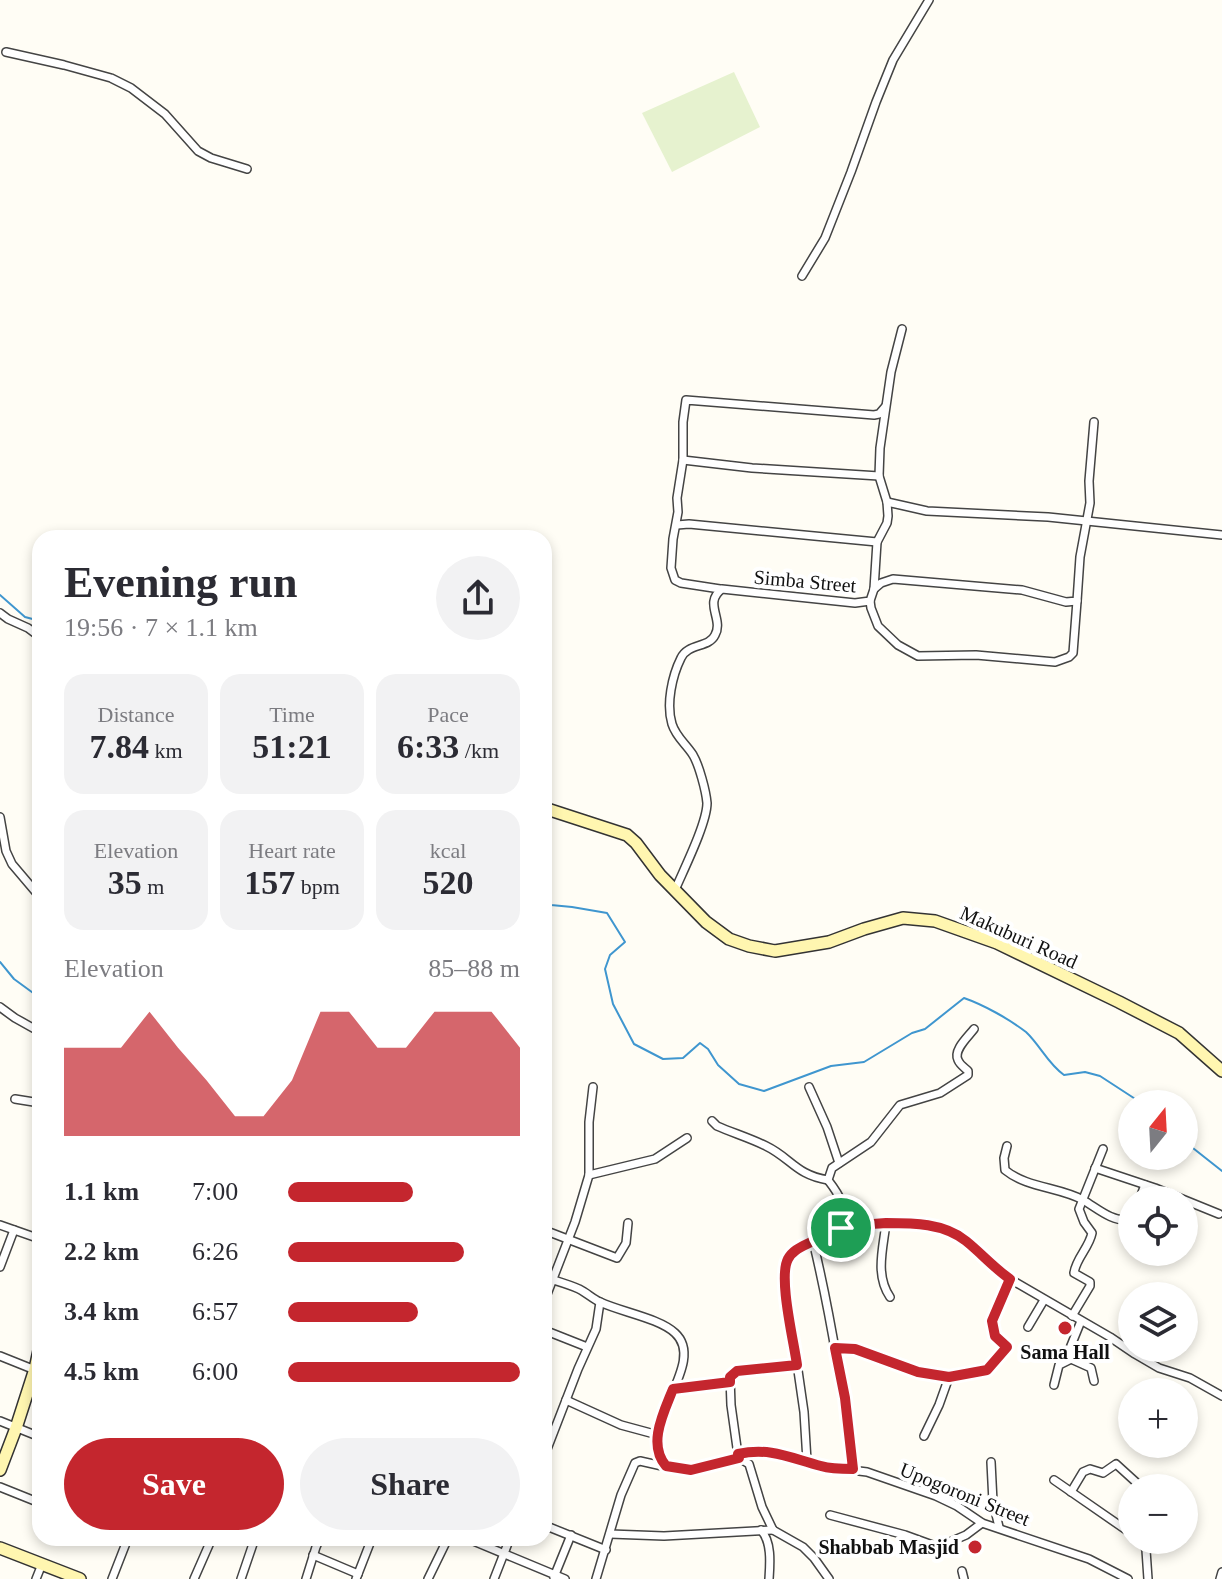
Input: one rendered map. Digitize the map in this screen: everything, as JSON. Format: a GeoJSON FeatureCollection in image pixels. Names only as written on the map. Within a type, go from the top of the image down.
{"type":"FeatureCollection","features":[{"type":"Feature","properties":{"kind":"street"},"geometry":{"type":"LineString","coordinates":[[802,276],[829,228],[893,60],[929,0]]}},
{"type":"Feature","properties":{"kind":"street"},"geometry":{"type":"LineString","coordinates":[[6,52],[99,75],[131,88],[165,114],[198,151],[247,169]]}},
{"type":"Feature","properties":{"kind":"street"},"geometry":{"type":"LineString","coordinates":[[902,329],[891,372],[880,448],[879,476],[887,502],[927,511],[1006,513],[1222,535]]}},
{"type":"Feature","properties":{"kind":"street"},"geometry":{"type":"LineString","coordinates":[[877,542],[677,525],[677,498],[683,460],[686,400],[874,415],[883,411],[886,405]]}},
{"type":"Feature","properties":{"kind":"street"},"geometry":{"type":"LineString","coordinates":[[870,601],[878,626],[898,645],[918,656],[976,655],[1055,662],[1069,657],[1073,653],[1090,503],[1094,422]]}},
{"type":"Feature","properties":{"kind":"street"},"geometry":{"type":"LineString","coordinates":[[683,460],[879,476]]}},
{"type":"Feature","properties":{"kind":"street","name":"Simba Street"},"geometry":{"type":"LineString","coordinates":[[677,525],[671,568],[675,580],[681,583],[855,603],[870,601],[874,589],[877,542],[887,523],[887,502]]}},
{"type":"Feature","properties":{"kind":"street"},"geometry":{"type":"LineString","coordinates":[[874,589],[893,579],[1022,590],[1066,602],[1077,601]]}},
{"type":"Feature","properties":{"kind":"street"},"geometry":{"type":"LineString","coordinates":[[675,890],[706,812],[706,797],[696,762],[671,723],[672,688],[685,651],[710,642],[718,630],[713,600],[722,589]]}},
{"type":"Feature","properties":{"kind":"street"},"geometry":{"type":"LineString","coordinates":[[0,613],[32,631]]}},
{"type":"Feature","properties":{"kind":"street","name":"Makuburi Road"},"geometry":{"type":"LineString","coordinates":[[552,811],[627,835],[660,875],[706,922],[729,939],[775,951],[829,942],[903,918],[935,921],[997,943],[1179,1033],[1222,1071]]}},
{"type":"Feature","properties":{"kind":"street"},"geometry":{"type":"LineString","coordinates":[[0,817],[6,851],[12,864],[32,888]]}},
{"type":"Feature","properties":{"kind":"street"},"geometry":{"type":"LineString","coordinates":[[0,1007],[32,1028]]}},
{"type":"Feature","properties":{"kind":"street"},"geometry":{"type":"LineString","coordinates":[[828,1180],[832,1168],[871,1142],[904,1102],[940,1093],[968,1075],[957,1056],[974,1029]]}},
{"type":"Feature","properties":{"kind":"street"},"geometry":{"type":"LineString","coordinates":[[593,1087],[589,1122],[589,1175],[553,1280],[675,1332],[684,1350],[683,1365],[658,1435],[660,1460],[666,1466]]}},
{"type":"Feature","properties":{"kind":"street"},"geometry":{"type":"LineString","coordinates":[[809,1087],[839,1163]]}},
{"type":"Feature","properties":{"kind":"street"},"geometry":{"type":"LineString","coordinates":[[15,1099],[32,1102]]}},
{"type":"Feature","properties":{"kind":"street"},"geometry":{"type":"LineString","coordinates":[[712,1121],[717,1126],[770,1147],[801,1171],[828,1180],[843,1204],[841,1228]]}},
{"type":"Feature","properties":{"kind":"street"},"geometry":{"type":"LineString","coordinates":[[589,1175],[655,1159],[687,1138]]}},
{"type":"Feature","properties":{"kind":"street"},"geometry":{"type":"LineString","coordinates":[[1007,1146],[1004,1164],[1009,1173],[1024,1181],[1081,1199],[1118,1219]]}},
{"type":"Feature","properties":{"kind":"street"},"geometry":{"type":"LineString","coordinates":[[1072,1316],[1090,1286],[1088,1280],[1074,1273],[1092,1233],[1080,1213],[1081,1199],[1103,1149]]}},
{"type":"Feature","properties":{"kind":"street"},"geometry":{"type":"LineString","coordinates":[[1095,1168],[1219,1214]]}},
{"type":"Feature","properties":{"kind":"street"},"geometry":{"type":"LineString","coordinates":[[552,1233],[617,1258],[626,1243],[628,1223]]}},
{"type":"Feature","properties":{"kind":"street"},"geometry":{"type":"LineString","coordinates":[[886,1223],[880,1275],[890,1297]]}},
{"type":"Feature","properties":{"kind":"street"},"geometry":{"type":"LineString","coordinates":[[807,1461],[804,1412],[784,1274],[788,1257],[794,1251],[841,1228],[886,1223],[923,1224],[949,1231],[968,1242],[999,1272],[1044,1300],[1150,1363],[1221,1393]]}},
{"type":"Feature","properties":{"kind":"street"},"geometry":{"type":"LineString","coordinates":[[0,1225],[32,1236]]}},
{"type":"Feature","properties":{"kind":"street"},"geometry":{"type":"LineString","coordinates":[[0,1267],[14,1230]]}},
{"type":"Feature","properties":{"kind":"street"},"geometry":{"type":"LineString","coordinates":[[813,1241],[845,1398],[853,1469]]}},
{"type":"Feature","properties":{"kind":"street"},"geometry":{"type":"LineString","coordinates":[[835,1348],[855,1349],[918,1372],[949,1377],[987,1370],[1007,1347],[995,1336],[992,1321],[1010,1279]]}},
{"type":"Feature","properties":{"kind":"street"},"geometry":{"type":"LineString","coordinates":[[1028,1327],[1044,1300]]}},
{"type":"Feature","properties":{"kind":"street"},"geometry":{"type":"LineString","coordinates":[[552,1436],[596,1329],[600,1302]]}},
{"type":"Feature","properties":{"kind":"street"},"geometry":{"type":"LineString","coordinates":[[1081,1321],[1068,1353],[1071,1359],[1091,1368],[1094,1381]]}},
{"type":"Feature","properties":{"kind":"street"},"geometry":{"type":"LineString","coordinates":[[552,1333],[587,1347]]}},
{"type":"Feature","properties":{"kind":"street"},"geometry":{"type":"LineString","coordinates":[[0,1356],[32,1368]]}},
{"type":"Feature","properties":{"kind":"street"},"geometry":{"type":"LineString","coordinates":[[1054,1385],[1059,1365],[1071,1359]]}},
{"type":"Feature","properties":{"kind":"street"},"geometry":{"type":"LineString","coordinates":[[773,1530],[762,1507],[749,1464],[738,1456],[730,1377],[737,1371],[797,1365]]}},
{"type":"Feature","properties":{"kind":"street"},"geometry":{"type":"LineString","coordinates":[[924,1436],[949,1377]]}},
{"type":"Feature","properties":{"kind":"street"},"geometry":{"type":"LineString","coordinates":[[673,1389],[730,1382]]}},
{"type":"Feature","properties":{"kind":"street"},"geometry":{"type":"LineString","coordinates":[[0,1470],[32,1386]]}},
{"type":"Feature","properties":{"kind":"street"},"geometry":{"type":"LineString","coordinates":[[566,1400],[621,1425],[658,1435]]}},
{"type":"Feature","properties":{"kind":"street"},"geometry":{"type":"LineString","coordinates":[[0,1421],[32,1434]]}},
{"type":"Feature","properties":{"kind":"street","name":"Upogoroni Street"},"geometry":{"type":"LineString","coordinates":[[610,1534],[632,1466],[640,1461],[691,1470],[764,1451],[829,1468],[867,1472],[936,1496],[982,1523],[1089,1559],[1128,1579]]}},
{"type":"Feature","properties":{"kind":"street"},"geometry":{"type":"LineString","coordinates":[[991,1462],[993,1502],[999,1527]]}},
{"type":"Feature","properties":{"kind":"street"},"geometry":{"type":"LineString","coordinates":[[1071,1492],[1083,1472],[1090,1469],[1103,1473],[1114,1464],[1128,1474]]}},
{"type":"Feature","properties":{"kind":"street"},"geometry":{"type":"LineString","coordinates":[[1054,1480],[1118,1524]]}},
{"type":"Feature","properties":{"kind":"street"},"geometry":{"type":"LineString","coordinates":[[0,1487],[32,1500]]}},
{"type":"Feature","properties":{"kind":"street"},"geometry":{"type":"LineString","coordinates":[[830,1515],[938,1547],[966,1535],[982,1523]]}},
{"type":"Feature","properties":{"kind":"street"},"geometry":{"type":"LineString","coordinates":[[552,1528],[606,1550]]}},
{"type":"Feature","properties":{"kind":"street"},"geometry":{"type":"LineString","coordinates":[[761,1530],[767,1537],[769,1579]]}},
{"type":"Feature","properties":{"kind":"street"},"geometry":{"type":"LineString","coordinates":[[596,1579],[610,1534],[664,1536],[773,1530],[803,1547],[829,1579]]}},
{"type":"Feature","properties":{"kind":"street"},"geometry":{"type":"LineString","coordinates":[[554,1577],[571,1535]]}},
{"type":"Feature","properties":{"kind":"street"},"geometry":{"type":"LineString","coordinates":[[112,1579],[124,1546]]}},
{"type":"Feature","properties":{"kind":"street"},"geometry":{"type":"LineString","coordinates":[[194,1579],[208,1546]]}},
{"type":"Feature","properties":{"kind":"street"},"geometry":{"type":"LineString","coordinates":[[241,1579],[252,1546]]}},
{"type":"Feature","properties":{"kind":"street"},"geometry":{"type":"LineString","coordinates":[[306,1579],[317,1546]]}},
{"type":"Feature","properties":{"kind":"street"},"geometry":{"type":"LineString","coordinates":[[313,1555],[357,1577],[369,1546]]}},
{"type":"Feature","properties":{"kind":"street"},"geometry":{"type":"LineString","coordinates":[[428,1579],[444,1546]]}},
{"type":"Feature","properties":{"kind":"street"},"geometry":{"type":"LineString","coordinates":[[485,1546],[565,1579]]}},
{"type":"Feature","properties":{"kind":"street"},"geometry":{"type":"LineString","coordinates":[[494,1579],[507,1546]]}},
{"type":"Feature","properties":{"kind":"street"},"geometry":{"type":"LineString","coordinates":[[0,1548],[80,1579]]}},
{"type":"Feature","properties":{"kind":"street"},"geometry":{"type":"LineString","coordinates":[[1146,1554],[1148,1579]]}},
{"type":"Feature","properties":{"kind":"street"},"geometry":{"type":"LineString","coordinates":[[36,1579],[42,1564]]}},
{"type":"Feature","properties":{"kind":"street"},"geometry":{"type":"LineString","coordinates":[[1220,1579],[1222,1572]]}},
{"type":"Feature","properties":{"kind":"green space"},"geometry":{"type":"Polygon","coordinates":[[[734,72],[760,127],[672,172],[642,113],[734,72]]]}},
{"type":"Feature","properties":{"kind":"waterway"},"geometry":{"type":"LineString","coordinates":[[0,595],[25,617],[32,619]]}},
{"type":"Feature","properties":{"kind":"waterway"},"geometry":{"type":"LineString","coordinates":[[552,905],[607,913],[625,942],[610,955],[605,969],[613,1004],[634,1044],[663,1059],[683,1058],[700,1043],[739,1084],[764,1091],[831,1066],[864,1062],[912,1033],[925,1029],[964,998],[980,1004],[1026,1032],[1064,1075],[1085,1072],[1100,1076],[1122,1090]]}},
{"type":"Feature","properties":{"kind":"waterway"},"geometry":{"type":"LineString","coordinates":[[0,962],[14,979],[32,992]]}},
{"type":"Feature","properties":{"kind":"waterway"},"geometry":{"type":"LineString","coordinates":[[1198,1152],[1222,1171]]}},
{"type":"Feature","properties":{"kind":"place","name":"Sama Hall"},"geometry":{"type":"Point","coordinates":[1065,1328]}},
{"type":"Feature","properties":{"kind":"place","name":"Shabbab Masjid"},"geometry":{"type":"Point","coordinates":[975,1547]}},
{"type":"Feature","properties":{"kind":"route"},"geometry":{"type":"LineString","coordinates":[[912,1223],[937,1227],[960,1236],[1010,1279],[992,1321],[995,1336],[1007,1347],[987,1370],[949,1377],[918,1372],[855,1349],[835,1348],[845,1398],[853,1469],[819,1466],[764,1451],[738,1454],[739,1458],[691,1470],[666,1466],[660,1460],[658,1435],[673,1389],[730,1382],[730,1377],[737,1371],[797,1365],[785,1265],[794,1251],[841,1228],[912,1223]]}}]}
